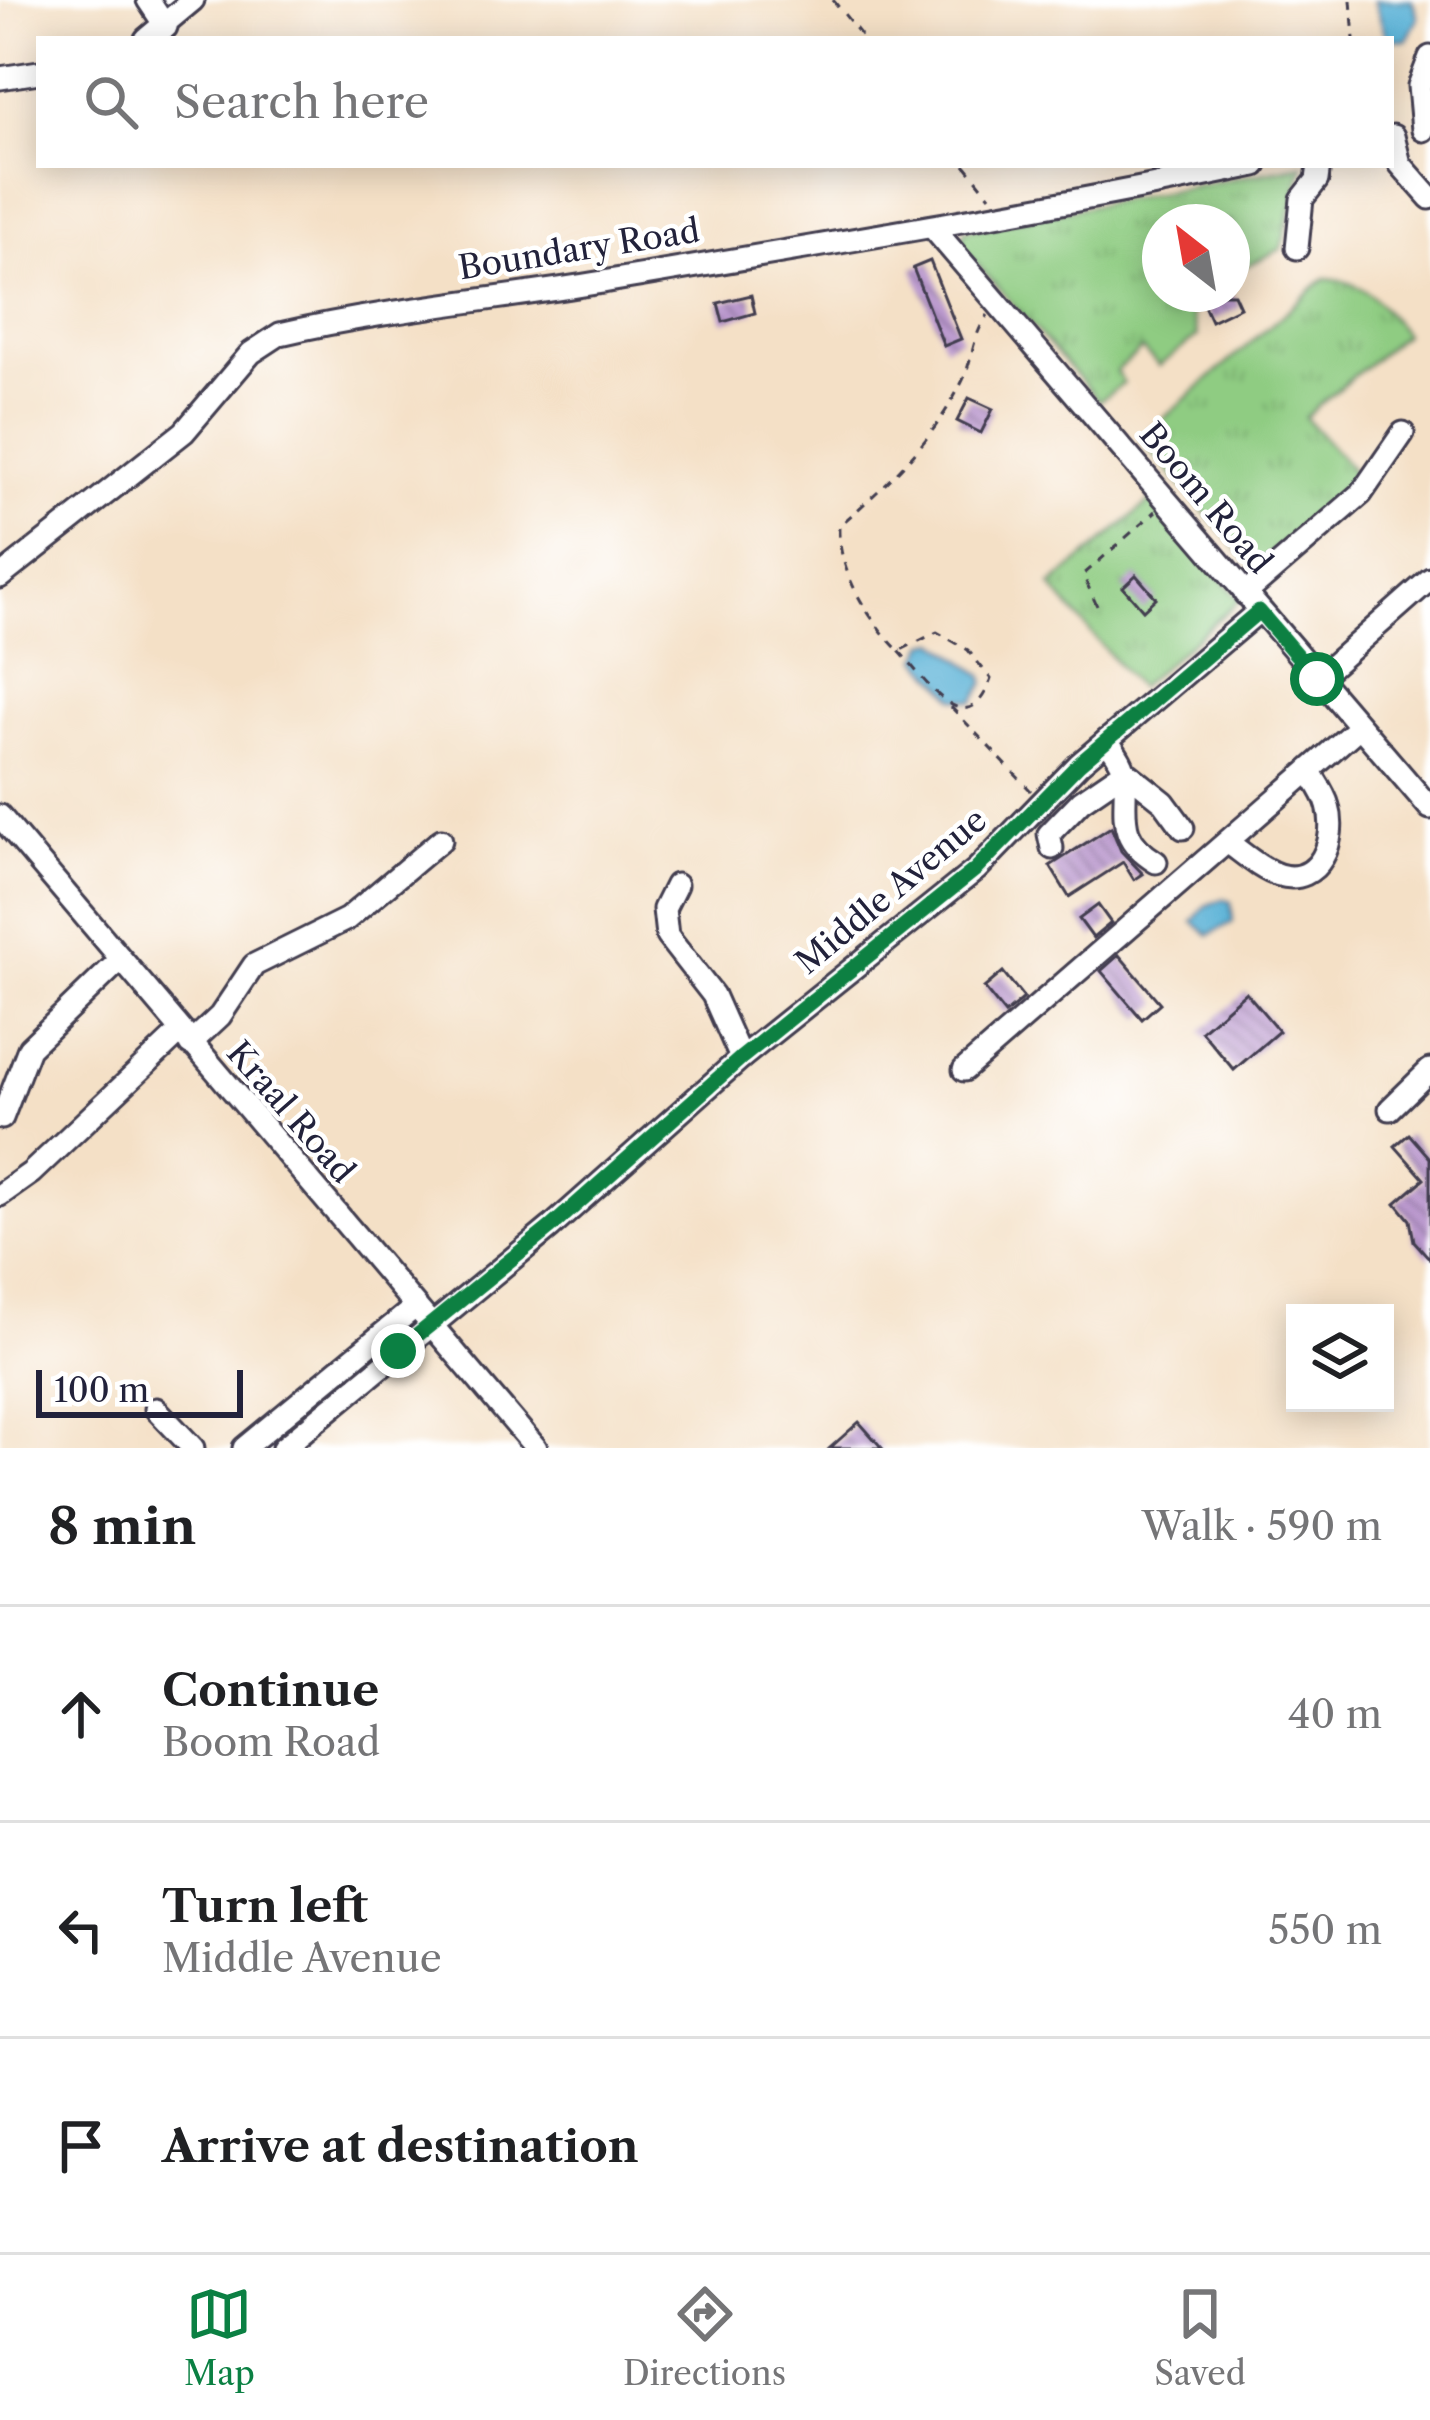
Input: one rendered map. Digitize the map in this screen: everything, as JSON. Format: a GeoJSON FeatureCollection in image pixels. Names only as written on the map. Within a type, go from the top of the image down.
{"type":"FeatureCollection","features":[{"type":"Feature","properties":{"kind":"street"},"geometry":{"type":"LineString","coordinates":[[148,0],[166,26]]}},
{"type":"Feature","properties":{"kind":"street"},"geometry":{"type":"LineString","coordinates":[[151,36],[193,0]]}},
{"type":"Feature","properties":{"kind":"street"},"geometry":{"type":"LineString","coordinates":[[1394,136],[1426,129],[1419,86],[1430,57]]}},
{"type":"Feature","properties":{"kind":"street"},"geometry":{"type":"LineString","coordinates":[[0,78],[36,72]]}},
{"type":"Feature","properties":{"kind":"street"},"geometry":{"type":"LineString","coordinates":[[1394,143],[1400,164],[1430,198]]}},
{"type":"Feature","properties":{"kind":"street","name":"Boundary Road"},"geometry":{"type":"LineString","coordinates":[[0,578],[184,432],[251,353],[280,334],[509,292],[1006,216],[1241,168]]}},
{"type":"Feature","properties":{"kind":"street"},"geometry":{"type":"LineString","coordinates":[[1297,248],[1302,200],[1317,180],[1318,168]]}},
{"type":"Feature","properties":{"kind":"street","name":"Boom Road"},"geometry":{"type":"LineString","coordinates":[[933,228],[1430,808]]}},
{"type":"Feature","properties":{"kind":"street","name":"Middle Avenue"},"geometry":{"type":"LineString","coordinates":[[283,1448],[632,1157],[741,1058],[976,869],[1361,494],[1402,433]]}},
{"type":"Feature","properties":{"kind":"street"},"geometry":{"type":"LineString","coordinates":[[1317,679],[1430,579]]}},
{"type":"Feature","properties":{"kind":"street"},"geometry":{"type":"LineString","coordinates":[[964,1070],[1230,844],[1359,727]]}},
{"type":"Feature","properties":{"kind":"street"},"geometry":{"type":"LineString","coordinates":[[1107,740],[1125,771],[1164,802],[1183,828]]}},
{"type":"Feature","properties":{"kind":"street"},"geometry":{"type":"LineString","coordinates":[[1052,848],[1049,834],[1059,820],[1125,771]]}},
{"type":"Feature","properties":{"kind":"street"},"geometry":{"type":"LineString","coordinates":[[1125,771],[1121,815],[1140,852],[1156,862]]}},
{"type":"Feature","properties":{"kind":"street"},"geometry":{"type":"LineString","coordinates":[[1230,844],[1274,874],[1291,878],[1316,868],[1329,850],[1331,831],[1328,805],[1310,772]]}},
{"type":"Feature","properties":{"kind":"street","name":"Kraal Road"},"geometry":{"type":"LineString","coordinates":[[0,815],[536,1448]]}},
{"type":"Feature","properties":{"kind":"street"},"geometry":{"type":"LineString","coordinates":[[0,1195],[185,1038],[220,1016],[254,965],[346,919],[441,840]]}},
{"type":"Feature","properties":{"kind":"street"},"geometry":{"type":"LineString","coordinates":[[676,885],[664,909],[668,936],[724,1015],[741,1058]]}},
{"type":"Feature","properties":{"kind":"street"},"geometry":{"type":"LineString","coordinates":[[2,1118],[29,1048],[119,961]]}},
{"type":"Feature","properties":{"kind":"street"},"geometry":{"type":"LineString","coordinates":[[1390,1109],[1430,1070]]}},
{"type":"Feature","properties":{"kind":"street"},"geometry":{"type":"LineString","coordinates":[[244,1448],[415,1307]]}},
{"type":"Feature","properties":{"kind":"street"},"geometry":{"type":"LineString","coordinates":[[156,1409],[193,1448]]}},
{"type":"Feature","properties":{"kind":"path"},"geometry":{"type":"LineString","coordinates":[[832,0],[862,36]]}},
{"type":"Feature","properties":{"kind":"path"},"geometry":{"type":"LineString","coordinates":[[1351,0],[1354,36]]}},
{"type":"Feature","properties":{"kind":"path"},"geometry":{"type":"LineString","coordinates":[[967,168],[1006,216]]}},
{"type":"Feature","properties":{"kind":"path"},"geometry":{"type":"LineString","coordinates":[[998,305],[976,334],[972,364],[932,440],[839,526],[854,586],[879,631],[1042,803]]}},
{"type":"Feature","properties":{"kind":"path"},"geometry":{"type":"LineString","coordinates":[[1097,606],[1083,575],[1166,502]]}},
{"type":"Feature","properties":{"kind":"path"},"geometry":{"type":"LineString","coordinates":[[899,651],[937,632],[968,650],[991,679],[977,707],[950,705]]}},
{"type":"Feature","properties":{"kind":"green space"},"geometry":{"type":"Polygon","coordinates":[[[1302,168],[1281,249],[1250,264],[1250,204],[1142,204],[1142,312],[1191,312],[1198,336],[1159,366],[1142,349],[1116,371],[1124,383],[1099,401],[961,246],[965,230],[1302,168]]]}},
{"type":"Feature","properties":{"kind":"green space"},"geometry":{"type":"Polygon","coordinates":[[[1325,278],[1362,289],[1404,334],[1305,417],[1353,471],[1351,487],[1254,568],[1140,439],[1325,278]]]}},
{"type":"Feature","properties":{"kind":"green space"},"geometry":{"type":"Polygon","coordinates":[[[1154,498],[1240,600],[1138,688],[1051,586],[1154,498]]]}},
{"type":"Feature","properties":{"kind":"water"},"geometry":{"type":"Polygon","coordinates":[[[1374,0],[1412,0],[1418,18],[1407,40],[1386,36],[1374,0]]]}},
{"type":"Feature","properties":{"kind":"water"},"geometry":{"type":"Polygon","coordinates":[[[937,641],[983,676],[985,683],[974,701],[955,698],[919,658],[927,643],[937,641]]]}},
{"type":"Feature","properties":{"kind":"water"},"geometry":{"type":"Polygon","coordinates":[[[1223,899],[1231,902],[1233,922],[1209,935],[1193,922],[1206,906],[1223,899]]]}},
{"type":"Feature","properties":{"kind":"building"},"geometry":{"type":"Polygon","coordinates":[[[930,261],[961,339],[944,346],[913,268],[930,261]]]}},
{"type":"Feature","properties":{"kind":"building"},"geometry":{"type":"Polygon","coordinates":[[[751,295],[755,313],[723,322],[718,303],[751,295]]]}},
{"type":"Feature","properties":{"kind":"building"},"geometry":{"type":"Polygon","coordinates":[[[1207,312],[1230,312],[1211,321],[1207,312]]]}},
{"type":"Feature","properties":{"kind":"building"},"geometry":{"type":"Polygon","coordinates":[[[969,398],[993,409],[981,433],[957,421],[969,398]]]}},
{"type":"Feature","properties":{"kind":"building"},"geometry":{"type":"Polygon","coordinates":[[[1136,575],[1156,598],[1143,610],[1123,587],[1136,575]]]}},
{"type":"Feature","properties":{"kind":"building"},"geometry":{"type":"Polygon","coordinates":[[[1111,827],[1121,851],[1143,874],[1134,880],[1123,862],[1069,897],[1050,866],[1111,827]]]}},
{"type":"Feature","properties":{"kind":"building"},"geometry":{"type":"Polygon","coordinates":[[[1098,905],[1111,923],[1093,938],[1079,919],[1098,905]]]}},
{"type":"Feature","properties":{"kind":"building"},"geometry":{"type":"Polygon","coordinates":[[[1119,955],[1160,1003],[1142,1019],[1101,971],[1119,955]]]}},
{"type":"Feature","properties":{"kind":"building"},"geometry":{"type":"Polygon","coordinates":[[[1003,972],[1024,998],[1005,1014],[984,988],[1003,972]]]}},
{"type":"Feature","properties":{"kind":"building"},"geometry":{"type":"Polygon","coordinates":[[[1246,992],[1279,1031],[1234,1070],[1201,1031],[1246,992]]]}},
{"type":"Feature","properties":{"kind":"building"},"geometry":{"type":"Polygon","coordinates":[[[1409,1134],[1430,1158],[1430,1259],[1414,1241],[1410,1220],[1396,1203],[1424,1179],[1395,1146],[1409,1134]]]}},
{"type":"Feature","properties":{"kind":"building"},"geometry":{"type":"Polygon","coordinates":[[[859,1422],[882,1448],[830,1448],[859,1422]]]}},
{"type":"Feature","properties":{"kind":"route"},"geometry":{"type":"LineString","coordinates":[[398,1351],[551,1227],[741,1058],[976,869],[1079,764],[1259,611],[1317,679]]}}]}
